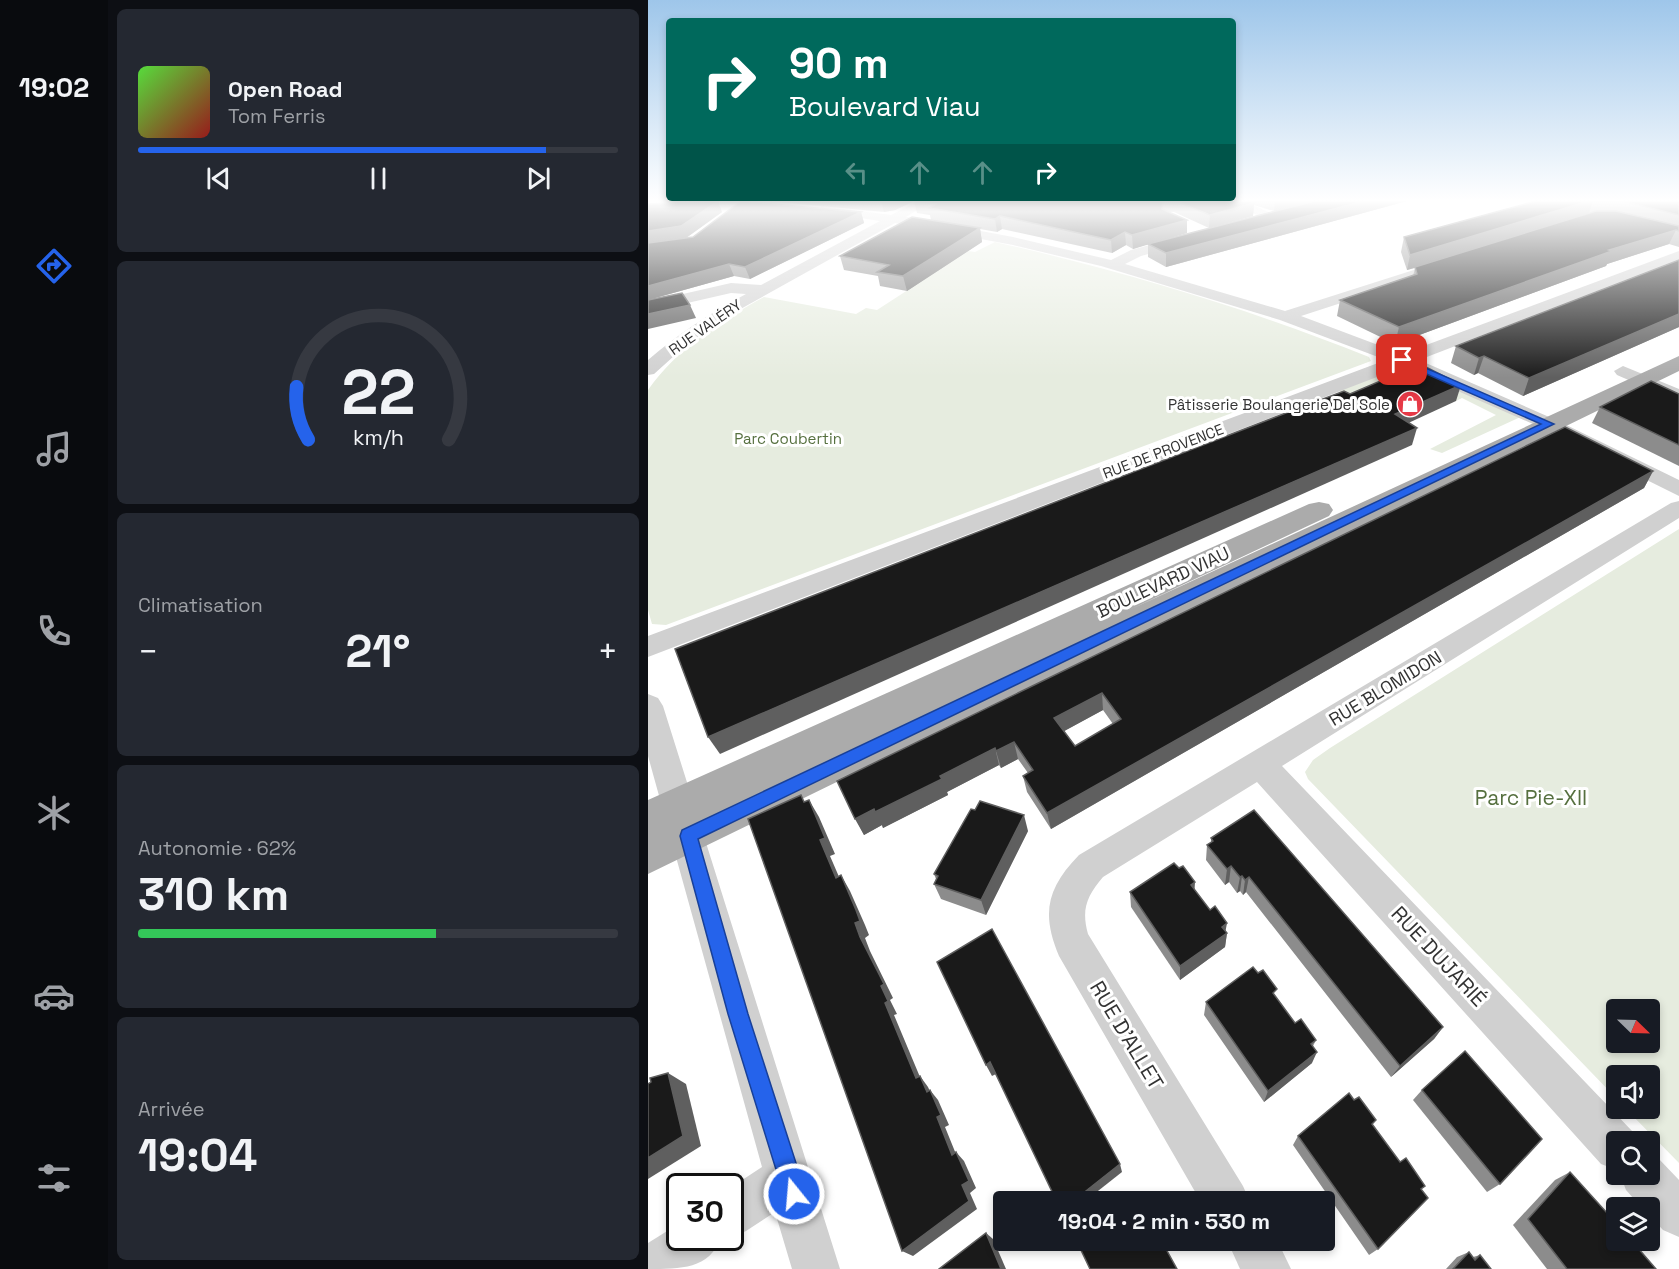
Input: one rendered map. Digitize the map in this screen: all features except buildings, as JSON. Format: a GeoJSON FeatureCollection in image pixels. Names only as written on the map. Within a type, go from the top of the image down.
{"type":"FeatureCollection","features":[{"type":"Feature","properties":{"kind":"main road","name":"BOULEVARD VIAU"},"geometry":{"type":"LineString","coordinates":[[648,855],[672,820],[1633,375],[1679,345]]}},
{"type":"Feature","properties":{"kind":"main road","name":"BOULEVARD VIAU"},"geometry":{"type":"LineString","coordinates":[[1633,375],[1679,363]]}},
{"type":"Feature","properties":{"kind":"street","name":"RUE VALÉRY"},"geometry":{"type":"LineString","coordinates":[[648,370],[693,331],[743,300],[816,260]]}},
{"type":"Feature","properties":{"kind":"street"},"geometry":{"type":"LineString","coordinates":[[1098,260],[1286,316],[1402,360],[1538,419],[1679,489]]}},
{"type":"Feature","properties":{"kind":"street"},"geometry":{"type":"LineString","coordinates":[[1114,264],[1122,260]]}},
{"type":"Feature","properties":{"kind":"street"},"geometry":{"type":"LineString","coordinates":[[1286,316],[1460,260]]}},
{"type":"Feature","properties":{"kind":"street","name":"RUE DE PROVENCE"},"geometry":{"type":"LineString","coordinates":[[648,647],[1665,260]]}},
{"type":"Feature","properties":{"kind":"street"},"geometry":{"type":"LineString","coordinates":[[648,307],[731,288],[761,290]]}},
{"type":"Feature","properties":{"kind":"street"},"geometry":{"type":"LineString","coordinates":[[705,294],[743,300]]}},
{"type":"Feature","properties":{"kind":"street"},"geometry":{"type":"LineString","coordinates":[[1633,375],[1679,396]]}},
{"type":"Feature","properties":{"kind":"street","name":"RUE BLOMIDON"},"geometry":{"type":"LineString","coordinates":[[1091,866],[1679,508]]}},
{"type":"Feature","properties":{"kind":"street"},"geometry":{"type":"LineString","coordinates":[[648,706],[672,820],[738,1014],[816,1269]]}},
{"type":"Feature","properties":{"kind":"street","name":"RUE DUJARIÉ"},"geometry":{"type":"LineString","coordinates":[[1260,764],[1606,1136]]}},
{"type":"Feature","properties":{"kind":"street","name":"RUE D'ALLET"},"geometry":{"type":"LineString","coordinates":[[1091,866],[1076,881],[1065,901],[1065,923],[1072,943],[1220,1191]]}},
{"type":"Feature","properties":{"kind":"street"},"geometry":{"type":"LineString","coordinates":[[744,1206],[789,1176]]}},
{"type":"Feature","properties":{"kind":"street"},"geometry":{"type":"LineString","coordinates":[[1652,1185],[1679,1214]]}},
{"type":"Feature","properties":{"kind":"street"},"geometry":{"type":"LineString","coordinates":[[652,1269],[679,1251]]}},
{"type":"Feature","properties":{"kind":"street"},"geometry":{"type":"LineString","coordinates":[[1256,1251],[1267,1269]]}},
{"type":"Feature","properties":{"kind":"green space","name":"Parc Coubertin"},"geometry":{"type":"Polygon","coordinates":[[[954,260],[1070,260],[1184,292],[1277,322],[1369,357],[1371,361],[666,625],[652,624],[648,610],[648,390],[672,362],[700,337],[764,297],[856,314],[866,308],[877,310],[954,260]]]}},
{"type":"Feature","properties":{"kind":"green space"},"geometry":{"type":"Polygon","coordinates":[[[1402,360],[1425,370],[1354,400],[1332,387],[1402,360]]]}},
{"type":"Feature","properties":{"kind":"green space"},"geometry":{"type":"Polygon","coordinates":[[[1433,373],[1527,414],[1442,453],[1430,449],[1496,415],[1462,398],[1456,401],[1416,380],[1433,373]]]}},
{"type":"Feature","properties":{"kind":"green space","name":"Parc Pie-XII"},"geometry":{"type":"Polygon","coordinates":[[[1679,529],[1679,1163],[1660,1144],[1660,1131],[1648,1131],[1636,1119],[1660,1119],[1660,1065],[1606,1065],[1606,1088],[1308,779],[1305,772],[1313,760],[1679,529]]]}},
{"type":"Feature","properties":{"kind":"place","name":"Pâtisserie Boulangerie Del Sole"},"geometry":{"type":"Point","coordinates":[1410,404]}},
{"type":"Feature","properties":{"kind":"route"},"geometry":{"type":"LineString","coordinates":[[794,1194],[738,1014],[688,836],[1549,424],[1402,360]]}}]}
